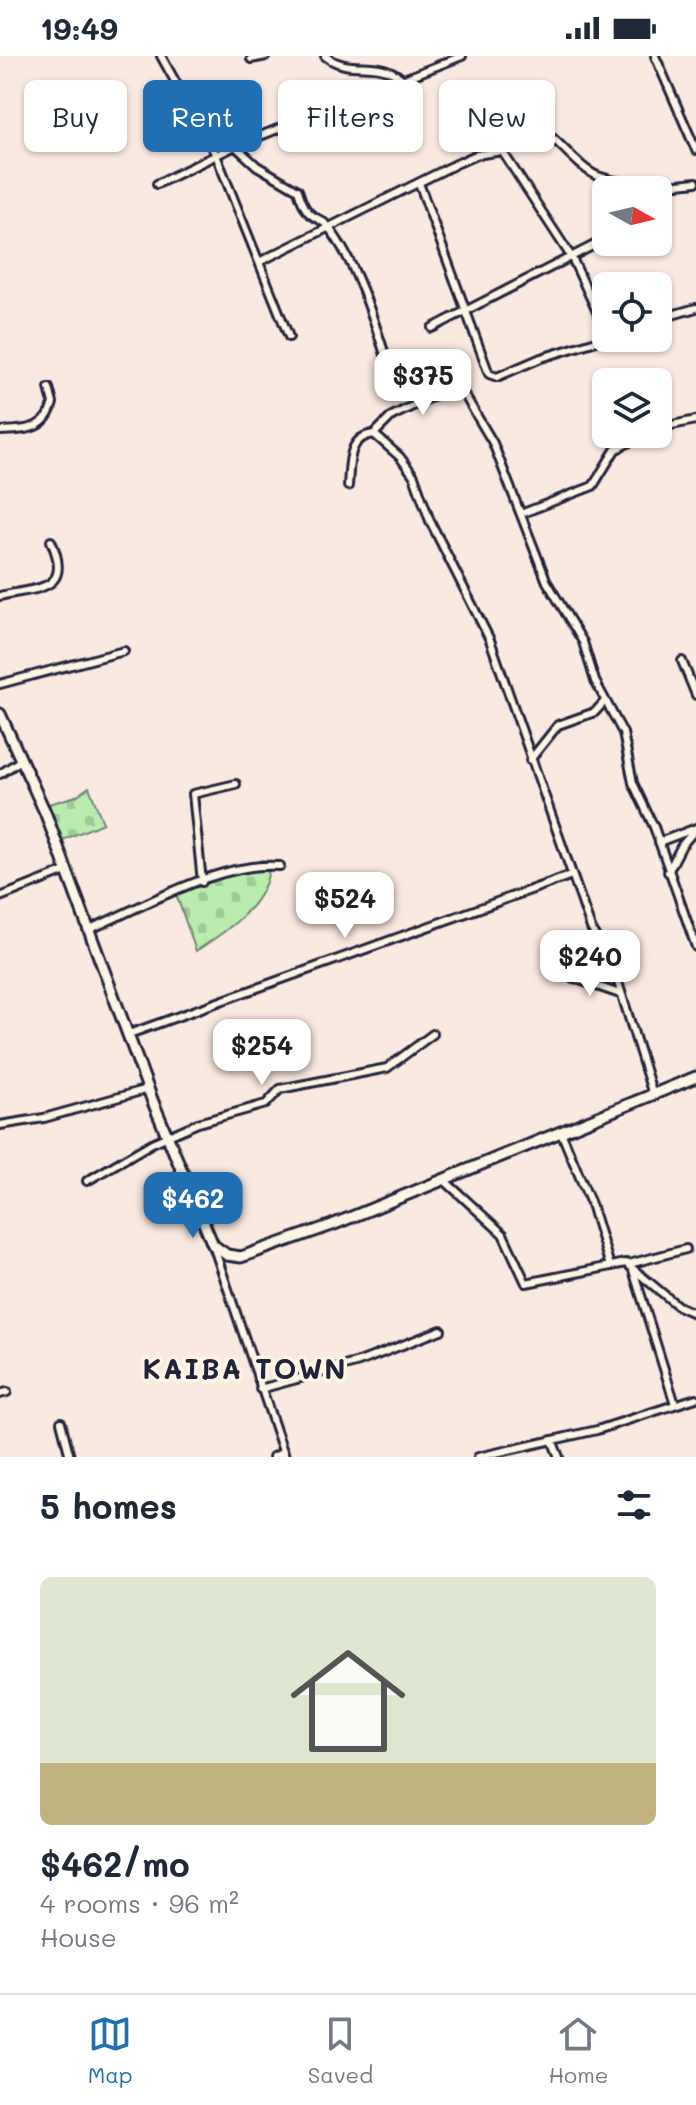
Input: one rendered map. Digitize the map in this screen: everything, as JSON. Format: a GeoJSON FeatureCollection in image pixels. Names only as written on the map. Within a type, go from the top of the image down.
{"type":"FeatureCollection","features":[{"type":"Feature","properties":{"kind":"main road"},"geometry":{"type":"LineString","coordinates":[[0,714],[90,929],[148,1089],[213,1245],[227,1255],[241,1257],[332,1225],[696,1077]]}},
{"type":"Feature","properties":{"kind":"street"},"geometry":{"type":"LineString","coordinates":[[161,56],[216,155],[289,337]]}},
{"type":"Feature","properties":{"kind":"street"},"geometry":{"type":"LineString","coordinates":[[251,59],[266,56]]}},
{"type":"Feature","properties":{"kind":"street"},"geometry":{"type":"LineString","coordinates":[[325,56],[340,67],[391,70],[401,78]]}},
{"type":"Feature","properties":{"kind":"street"},"geometry":{"type":"LineString","coordinates":[[262,135],[462,56]]}},
{"type":"Feature","properties":{"kind":"street"},"geometry":{"type":"LineString","coordinates":[[655,56],[696,150]]}},
{"type":"Feature","properties":{"kind":"street"},"geometry":{"type":"LineString","coordinates":[[555,141],[572,160],[598,176],[664,186],[696,182]]}},
{"type":"Feature","properties":{"kind":"street"},"geometry":{"type":"LineString","coordinates":[[157,184],[222,152]]}},
{"type":"Feature","properties":{"kind":"street"},"geometry":{"type":"LineString","coordinates":[[242,152],[257,166],[298,190],[305,211],[331,229],[370,308],[385,355]]}},
{"type":"Feature","properties":{"kind":"street"},"geometry":{"type":"LineString","coordinates":[[261,261],[476,155],[496,152]]}},
{"type":"Feature","properties":{"kind":"street"},"geometry":{"type":"LineString","coordinates":[[503,152],[572,258],[592,301]]}},
{"type":"Feature","properties":{"kind":"street"},"geometry":{"type":"LineString","coordinates":[[419,183],[493,377],[592,343]]}},
{"type":"Feature","properties":{"kind":"street"},"geometry":{"type":"LineString","coordinates":[[432,328],[592,247]]}},
{"type":"Feature","properties":{"kind":"street"},"geometry":{"type":"LineString","coordinates":[[672,315],[696,308]]}},
{"type":"Feature","properties":{"kind":"street"},"geometry":{"type":"LineString","coordinates":[[348,486],[348,467],[356,440],[374,434],[392,416],[458,384],[493,443],[523,513],[547,582],[583,642],[605,701],[623,733],[633,783],[659,842],[696,947]]}},
{"type":"Feature","properties":{"kind":"street"},"geometry":{"type":"LineString","coordinates":[[0,431],[29,431],[44,421],[53,403],[49,388]]}},
{"type":"Feature","properties":{"kind":"street"},"geometry":{"type":"LineString","coordinates":[[672,425],[696,420]]}},
{"type":"Feature","properties":{"kind":"street"},"geometry":{"type":"LineString","coordinates":[[374,434],[400,457],[414,476],[430,521],[490,640],[572,875],[620,994],[653,1095]]}},
{"type":"Feature","properties":{"kind":"street"},"geometry":{"type":"LineString","coordinates":[[523,513],[593,486],[619,448]]}},
{"type":"Feature","properties":{"kind":"street"},"geometry":{"type":"LineString","coordinates":[[0,596],[31,593],[53,581],[59,559],[51,541]]}},
{"type":"Feature","properties":{"kind":"street"},"geometry":{"type":"LineString","coordinates":[[0,684],[124,651]]}},
{"type":"Feature","properties":{"kind":"street"},"geometry":{"type":"LineString","coordinates":[[682,661],[696,695]]}},
{"type":"Feature","properties":{"kind":"street"},"geometry":{"type":"LineString","coordinates":[[530,760],[558,725],[595,712],[605,701]]}},
{"type":"Feature","properties":{"kind":"street"},"geometry":{"type":"LineString","coordinates":[[0,774],[21,760]]}},
{"type":"Feature","properties":{"kind":"street"},"geometry":{"type":"LineString","coordinates":[[202,882],[193,794],[236,784]]}},
{"type":"Feature","properties":{"kind":"street"},"geometry":{"type":"LineString","coordinates":[[659,842],[696,828]]}},
{"type":"Feature","properties":{"kind":"street"},"geometry":{"type":"LineString","coordinates":[[668,872],[682,845],[696,828]]}},
{"type":"Feature","properties":{"kind":"street"},"geometry":{"type":"LineString","coordinates":[[90,929],[202,882],[247,867],[280,866]]}},
{"type":"Feature","properties":{"kind":"street"},"geometry":{"type":"LineString","coordinates":[[0,897],[66,871]]}},
{"type":"Feature","properties":{"kind":"street"},"geometry":{"type":"LineString","coordinates":[[129,1034],[572,875]]}},
{"type":"Feature","properties":{"kind":"street"},"geometry":{"type":"LineString","coordinates":[[568,976],[620,994]]}},
{"type":"Feature","properties":{"kind":"street"},"geometry":{"type":"LineString","coordinates":[[87,1181],[125,1156],[198,1123],[266,1104],[280,1089],[387,1068],[433,1034]]}},
{"type":"Feature","properties":{"kind":"street"},"geometry":{"type":"LineString","coordinates":[[0,1125],[44,1118],[148,1089]]}},
{"type":"Feature","properties":{"kind":"street"},"geometry":{"type":"LineString","coordinates":[[561,1132],[591,1204],[610,1266]]}},
{"type":"Feature","properties":{"kind":"street"},"geometry":{"type":"LineString","coordinates":[[443,1178],[503,1234],[526,1283],[610,1266],[631,1267],[686,1249]]}},
{"type":"Feature","properties":{"kind":"street"},"geometry":{"type":"LineString","coordinates":[[213,1245],[260,1389],[285,1454],[273,1457]]}},
{"type":"Feature","properties":{"kind":"street"},"geometry":{"type":"LineString","coordinates":[[631,1267],[678,1306],[696,1314]]}},
{"type":"Feature","properties":{"kind":"street"},"geometry":{"type":"LineString","coordinates":[[631,1267],[675,1404]]}},
{"type":"Feature","properties":{"kind":"street"},"geometry":{"type":"LineString","coordinates":[[260,1389],[359,1362],[441,1330]]}},
{"type":"Feature","properties":{"kind":"street"},"geometry":{"type":"LineString","coordinates":[[478,1457],[505,1455],[696,1398]]}},
{"type":"Feature","properties":{"kind":"street"},"geometry":{"type":"LineString","coordinates":[[61,1422],[70,1457]]}},
{"type":"Feature","properties":{"kind":"street"},"geometry":{"type":"LineString","coordinates":[[552,1440],[559,1457]]}},
{"type":"Feature","properties":{"kind":"green space"},"geometry":{"type":"Polygon","coordinates":[[[89,787],[103,823],[63,840],[49,804],[76,796],[89,787]]]}},
{"type":"Feature","properties":{"kind":"green space"},"geometry":{"type":"Polygon","coordinates":[[[262,860],[269,861],[268,876],[255,902],[233,925],[196,951],[175,891],[262,860]]]}},
{"type":"Feature","properties":{"kind":"district","name":"KAIBA TOWN"},"geometry":{"type":"Point","coordinates":[245,1369]}}]}
